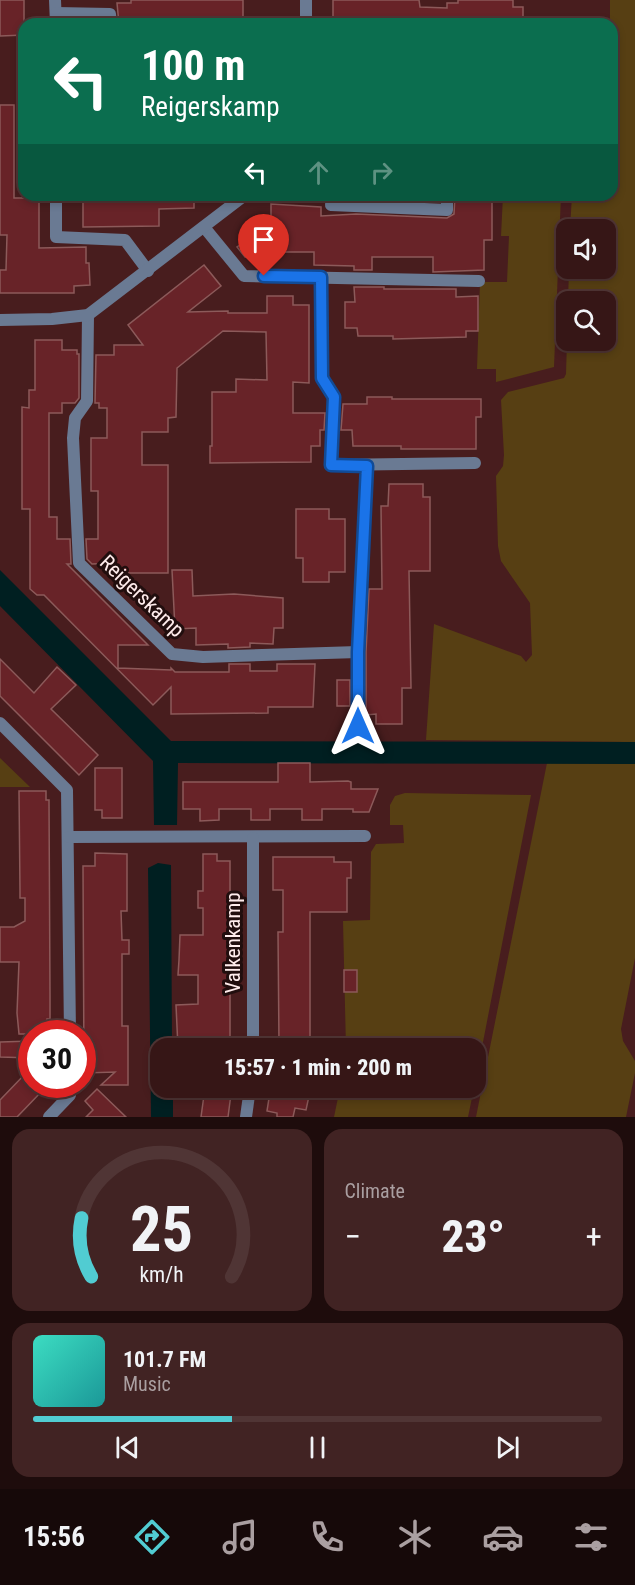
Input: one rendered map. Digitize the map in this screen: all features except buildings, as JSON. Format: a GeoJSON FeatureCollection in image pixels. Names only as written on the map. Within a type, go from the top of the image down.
{"type":"FeatureCollection","features":[{"type":"Feature","properties":{"kind":"street"},"geometry":{"type":"LineString","coordinates":[[55,0],[56,18]]}},
{"type":"Feature","properties":{"kind":"street"},"geometry":{"type":"LineString","coordinates":[[306,0],[306,18]]}},
{"type":"Feature","properties":{"kind":"street"},"geometry":{"type":"LineString","coordinates":[[67,18],[110,14],[110,18]]}},
{"type":"Feature","properties":{"kind":"street"},"geometry":{"type":"LineString","coordinates":[[56,201],[56,237],[125,240],[148,271]]}},
{"type":"Feature","properties":{"kind":"street"},"geometry":{"type":"LineString","coordinates":[[0,320],[52,319],[88,315],[238,201]]}},
{"type":"Feature","properties":{"kind":"street"},"geometry":{"type":"LineString","coordinates":[[331,201],[331,205],[447,210],[447,201]]}},
{"type":"Feature","properties":{"kind":"street"},"geometry":{"type":"LineString","coordinates":[[204,228],[244,276],[479,281]]}},
{"type":"Feature","properties":{"kind":"street"},"geometry":{"type":"LineString","coordinates":[[321,277],[322,378],[334,397],[331,465],[475,463]]}},
{"type":"Feature","properties":{"kind":"street","name":"Reigerskamp"},"geometry":{"type":"LineString","coordinates":[[88,315],[87,401],[75,418],[73,438],[79,563],[172,654],[203,657],[358,652]]}},
{"type":"Feature","properties":{"kind":"street"},"geometry":{"type":"LineString","coordinates":[[358,726],[358,652],[367,466]]}},
{"type":"Feature","properties":{"kind":"street"},"geometry":{"type":"LineString","coordinates":[[0,723],[68,790],[70,1020]]}},
{"type":"Feature","properties":{"kind":"street"},"geometry":{"type":"LineString","coordinates":[[69,837],[365,836]]}},
{"type":"Feature","properties":{"kind":"street","name":"Valkenkamp"},"geometry":{"type":"LineString","coordinates":[[252,838],[253,1038]]}},
{"type":"Feature","properties":{"kind":"street"},"geometry":{"type":"LineString","coordinates":[[49,1117],[67,1098]]}},
{"type":"Feature","properties":{"kind":"street"},"geometry":{"type":"LineString","coordinates":[[246,1117],[249,1098]]}},
{"type":"Feature","properties":{"kind":"shaded area"},"geometry":{"type":"Polygon","coordinates":[[[610,0],[635,0],[635,742],[426,740],[434,624],[521,656],[526,662],[532,655],[530,603],[501,561],[498,546],[496,476],[503,466],[504,455],[501,400],[508,392],[564,378],[567,351],[616,351],[616,291],[568,291],[569,279],[616,279],[616,219],[571,219],[572,201],[618,201],[618,18],[610,18],[610,0]]]}},
{"type":"Feature","properties":{"kind":"shaded area"},"geometry":{"type":"Polygon","coordinates":[[[503,201],[561,201],[560,219],[556,219],[558,279],[554,367],[496,382],[496,369],[477,369],[480,282],[507,282],[509,236],[501,236],[503,201]]]}},
{"type":"Feature","properties":{"kind":"shaded area"},"geometry":{"type":"Polygon","coordinates":[[[0,758],[30,787],[0,787],[0,758]]]}},
{"type":"Feature","properties":{"kind":"shaded area"},"geometry":{"type":"Polygon","coordinates":[[[547,763],[635,764],[635,958],[621,1029],[623,1041],[635,1061],[635,1073],[626,1117],[476,1117],[480,1098],[486,1098],[486,1067],[547,763]]]}},
{"type":"Feature","properties":{"kind":"shaded area"},"geometry":{"type":"Polygon","coordinates":[[[405,793],[531,795],[484,1038],[346,1038],[343,921],[370,920],[371,852],[376,844],[404,843],[403,825],[390,825],[390,805],[395,796],[405,793]]]}},
{"type":"Feature","properties":{"kind":"shaded area"},"geometry":{"type":"Polygon","coordinates":[[[338,1098],[472,1098],[468,1117],[334,1117],[338,1098]]]}},
{"type":"Feature","properties":{"kind":"water"},"geometry":{"type":"Polygon","coordinates":[[[0,570],[171,741],[635,742],[635,764],[178,763],[177,825],[154,825],[153,761],[0,606],[0,570]]]}},
{"type":"Feature","properties":{"kind":"water"},"geometry":{"type":"Polygon","coordinates":[[[158,863],[171,865],[172,1038],[150,1038],[148,868],[158,863]]]}},
{"type":"Feature","properties":{"kind":"water"},"geometry":{"type":"Polygon","coordinates":[[[151,1098],[173,1098],[173,1117],[151,1117],[151,1098]]]}},
{"type":"Feature","properties":{"kind":"route"},"geometry":{"type":"LineString","coordinates":[[264,276],[321,277],[322,378],[334,397],[331,465],[367,466],[358,652],[358,726]]}}]}
